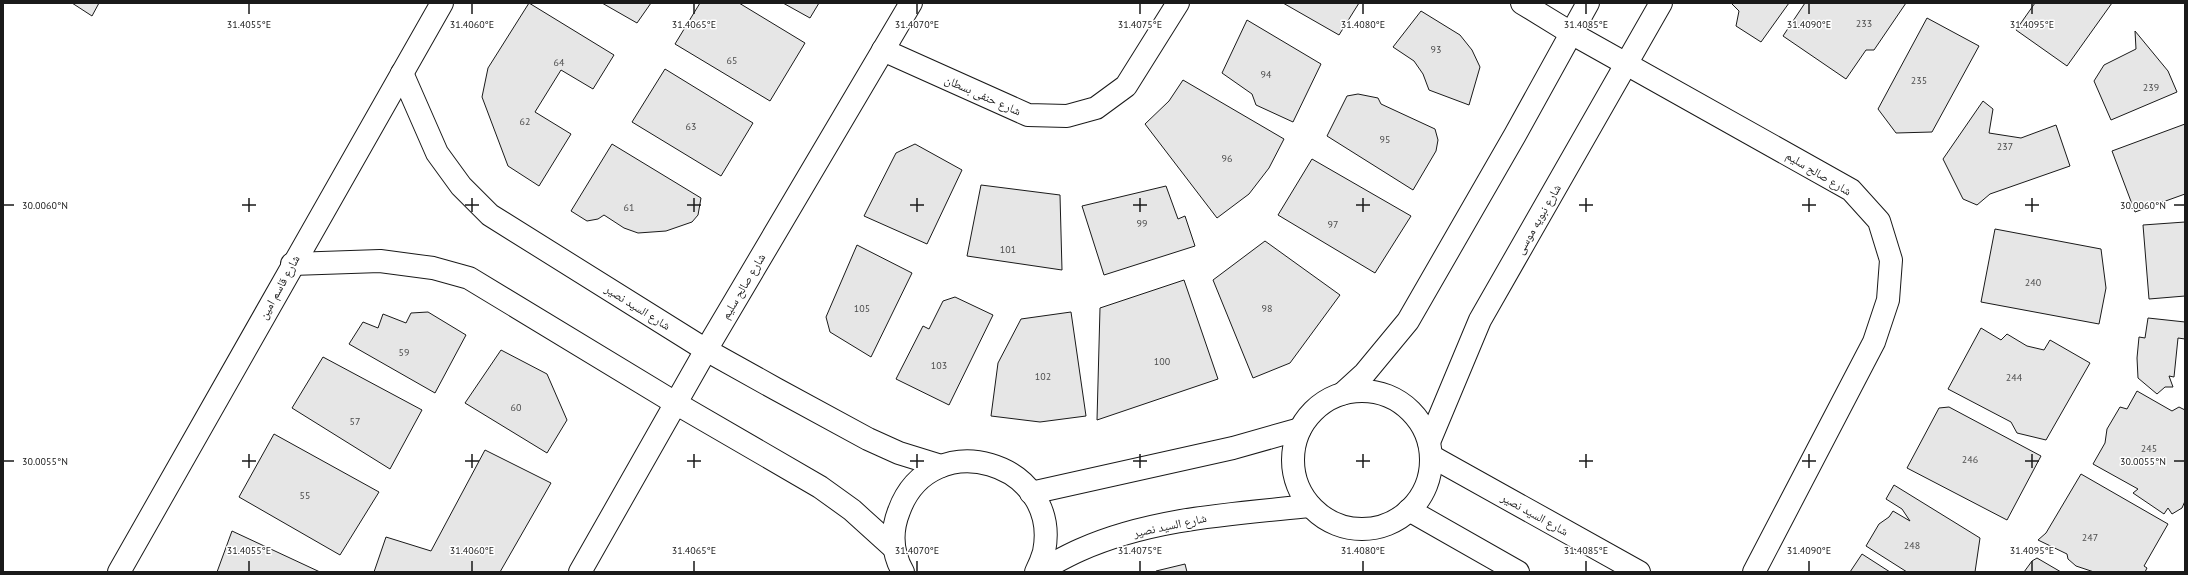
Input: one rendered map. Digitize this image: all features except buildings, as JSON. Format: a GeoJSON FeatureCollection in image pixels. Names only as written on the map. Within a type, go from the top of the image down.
{"type":"FeatureCollection","features":[{"type":"Feature","properties":{"kind":"street","name":"شارع قاسم امين"},"geometry":{"type":"LineString","coordinates":[[119,572],[292,264],[442,3]]}},
{"type":"Feature","properties":{"kind":"street","name":"شارع صالح سليم"},"geometry":{"type":"LineString","coordinates":[[580,572],[677,404],[706,350],[911,3]]}},
{"type":"Feature","properties":{"kind":"street","name":"شارع حنفى بسطان"},"geometry":{"type":"LineString","coordinates":[[883,50],[1028,115],[1067,116],[1096,108],[1126,86],[1178,3]]}},
{"type":"Feature","properties":{"kind":"street","name":"شارع صالح سليم"},"geometry":{"type":"LineString","coordinates":[[1522,3],[1571,33],[1851,190],[1879,221],[1891,260],[1888,300],[1874,342],[1754,572]]}},
{"type":"Feature","properties":{"kind":"street"},"geometry":{"type":"LineString","coordinates":[[1342,394],[1360,391],[1379,393],[1396,400],[1410,411],[1422,426],[1430,449],[1426,485],[1410,510],[1392,522],[1370,528],[1348,528],[1327,520],[1310,506],[1298,489],[1293,469],[1293,449],[1300,429],[1317,407],[1342,394],[1370,368],[1408,321],[1515,135],[1588,3]]}},
{"type":"Feature","properties":{"kind":"street","name":"شارع نبويه موسى"},"geometry":{"type":"LineString","coordinates":[[1430,449],[1442,406],[1480,320],[1628,64],[1661,3]]}},
{"type":"Feature","properties":{"kind":"street","name":"شارع السيد نصير"},"geometry":{"type":"LineString","coordinates":[[402,73],[437,153],[461,186],[490,214],[706,350],[868,439],[900,453],[941,466]]}},
{"type":"Feature","properties":{"kind":"street"},"geometry":{"type":"LineString","coordinates":[[292,264],[380,261],[433,268],[469,278],[677,404],[820,486],[852,510],[894,548]]}},
{"type":"Feature","properties":{"kind":"street"},"geometry":{"type":"LineString","coordinates":[[1031,493],[1233,448],[1300,429]]}},
{"type":"Feature","properties":{"kind":"street","name":"شارع السيد نصير"},"geometry":{"type":"LineString","coordinates":[[1430,449],[1639,572]]}},
{"type":"Feature","properties":{"kind":"street"},"geometry":{"type":"LineString","coordinates":[[902,572],[894,548],[894,523],[903,499],[919,479],[941,466],[966,460],[991,464],[1014,475],[1031,493],[1041,512],[1045,532],[1044,553],[1037,572]]}},
{"type":"Feature","properties":{"kind":"street","name":"شارع السيد نصير"},"geometry":{"type":"LineString","coordinates":[[1037,572],[1081,550],[1122,536],[1174,522],[1310,506]]}},
{"type":"Feature","properties":{"kind":"street"},"geometry":{"type":"LineString","coordinates":[[1410,510],[1518,572]]}}]}
